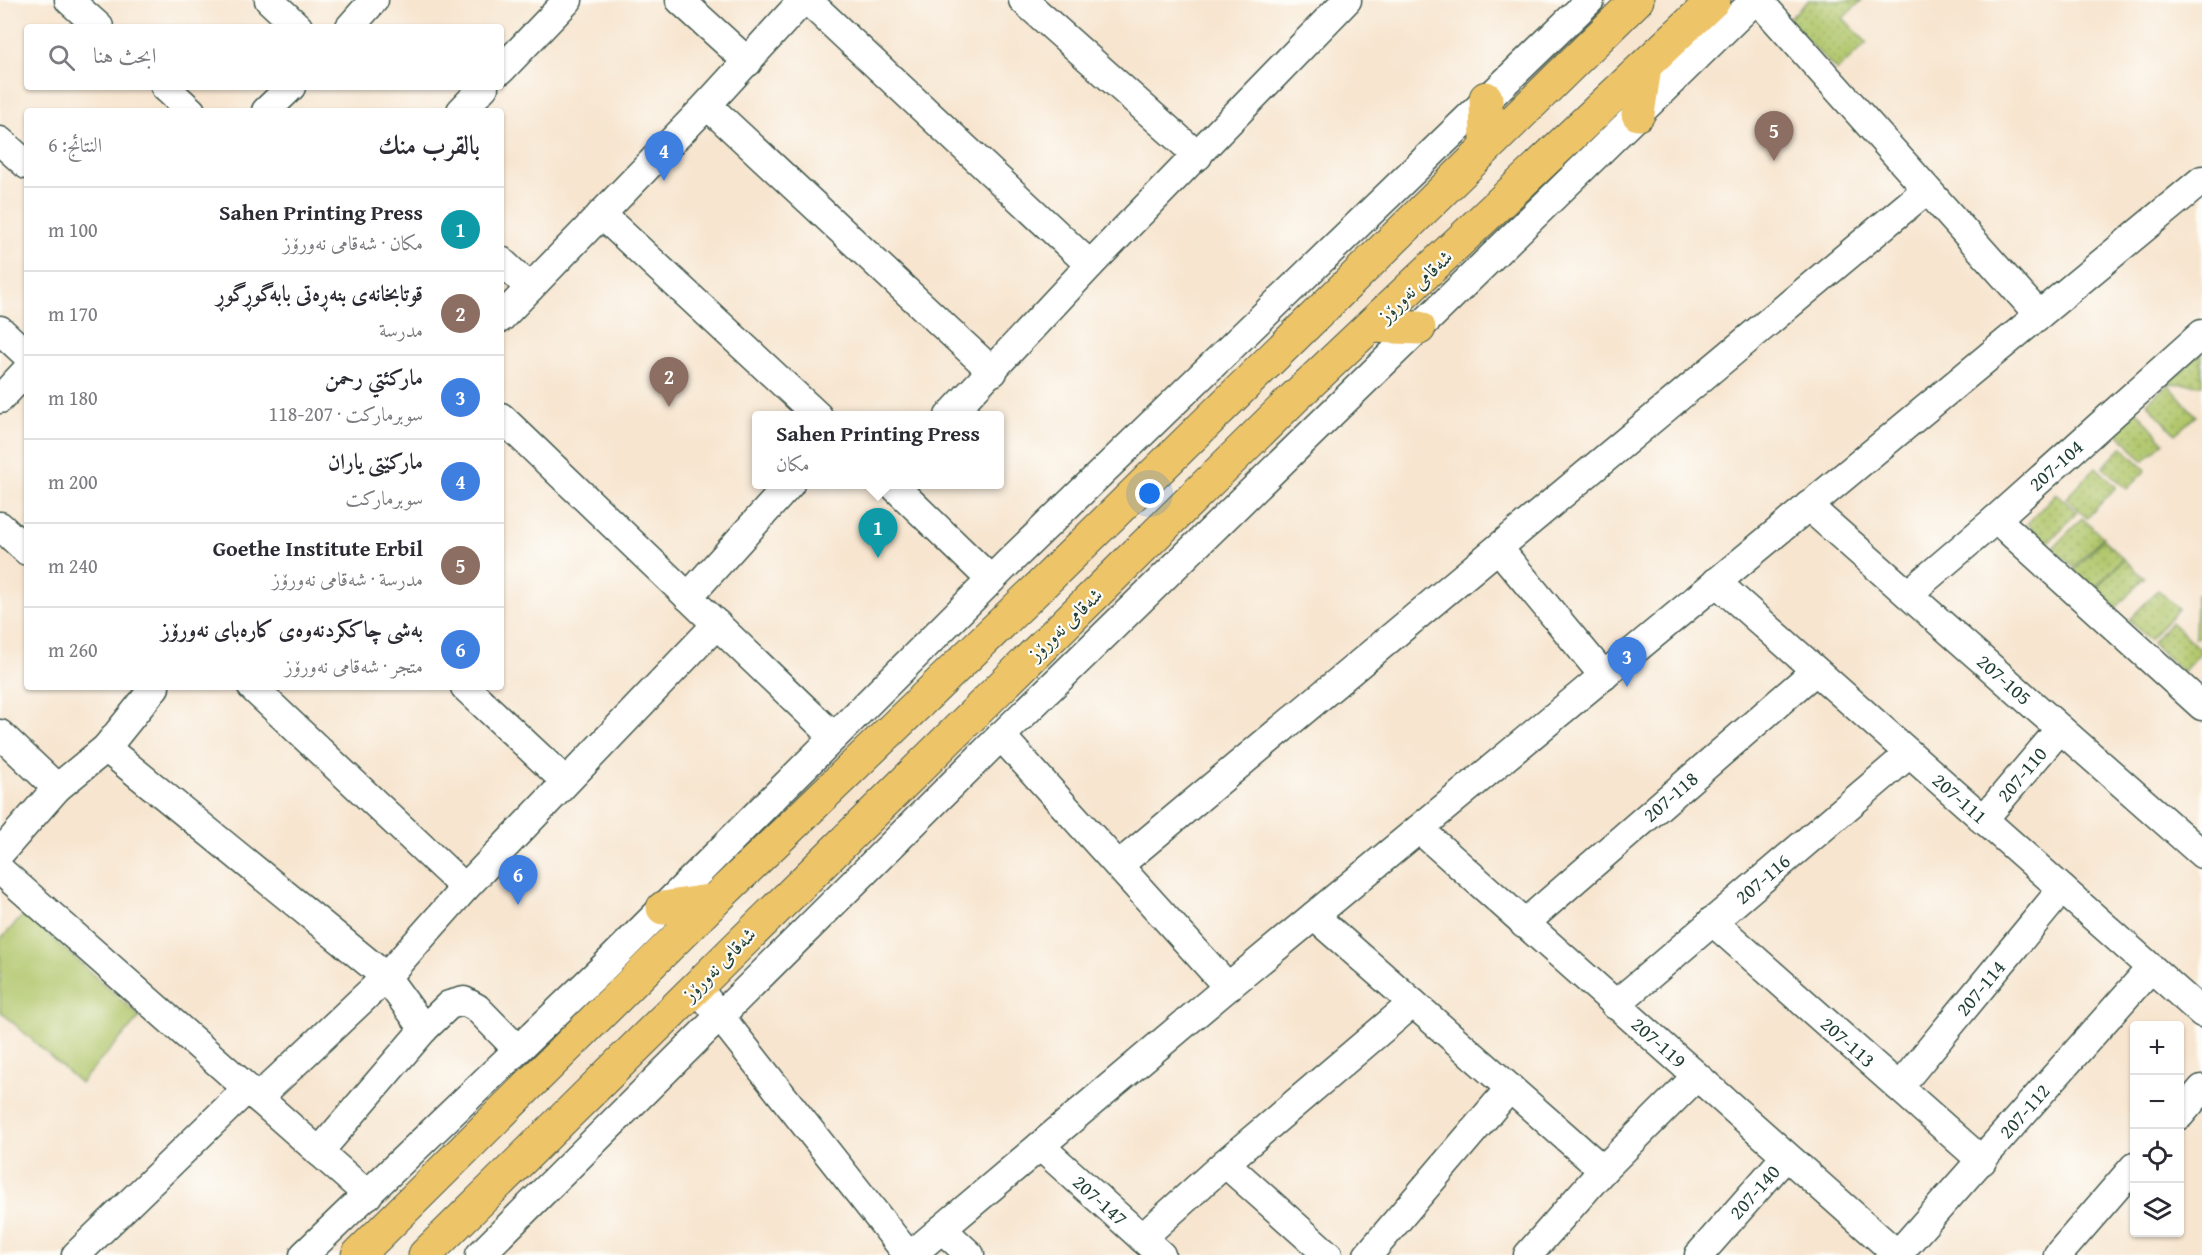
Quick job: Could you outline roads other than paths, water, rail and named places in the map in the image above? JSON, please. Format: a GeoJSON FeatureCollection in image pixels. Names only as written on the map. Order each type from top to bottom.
{"type":"FeatureCollection","features":[{"type":"Feature","properties":{"kind":"main road"},"geometry":{"type":"LineString","coordinates":[[358,1255],[714,900],[1038,588],[1637,0]]}},
{"type":"Feature","properties":{"kind":"main road","name":"شەقامی نەورۆز"},"geometry":{"type":"LineString","coordinates":[[425,1255],[1270,422],[1713,0]]}},
{"type":"Feature","properties":{"kind":"main road"},"geometry":{"type":"LineString","coordinates":[[1638,114],[1645,66]]}},
{"type":"Feature","properties":{"kind":"main road"},"geometry":{"type":"LineString","coordinates":[[1486,98],[1487,145]]}},
{"type":"Feature","properties":{"kind":"main road"},"geometry":{"type":"LineString","coordinates":[[1372,326],[1419,328]]}},
{"type":"Feature","properties":{"kind":"main road"},"geometry":{"type":"LineString","coordinates":[[1269,360],[1274,379],[1295,398]]}},
{"type":"Feature","properties":{"kind":"main road"},"geometry":{"type":"LineString","coordinates":[[1237,391],[1259,401],[1270,422]]}},
{"type":"Feature","properties":{"kind":"main road"},"geometry":{"type":"LineString","coordinates":[[663,908],[714,900]]}},
{"type":"Feature","properties":{"kind":"street"},"geometry":{"type":"LineString","coordinates":[[69,0],[96,24]]}},
{"type":"Feature","properties":{"kind":"street"},"geometry":{"type":"LineString","coordinates":[[269,0],[295,24]]}},
{"type":"Feature","properties":{"kind":"street"},"geometry":{"type":"LineString","coordinates":[[353,24],[374,0]]}},
{"type":"Feature","properties":{"kind":"street"},"geometry":{"type":"LineString","coordinates":[[504,67],[568,0]]}},
{"type":"Feature","properties":{"kind":"street"},"geometry":{"type":"LineString","coordinates":[[680,0],[748,62]]}},
{"type":"Feature","properties":{"kind":"street"},"geometry":{"type":"LineString","coordinates":[[504,315],[805,0],[1090,265]]}},
{"type":"Feature","properties":{"kind":"street"},"geometry":{"type":"LineString","coordinates":[[1023,0],[1198,156]]}},
{"type":"Feature","properties":{"kind":"street"},"geometry":{"type":"LineString","coordinates":[[954,411],[993,372],[1090,265],[1347,0]]}},
{"type":"Feature","properties":{"kind":"street"},"geometry":{"type":"LineString","coordinates":[[304,1255],[663,908],[1001,570],[1486,98],[1590,0]]}},
{"type":"Feature","properties":{"kind":"street"},"geometry":{"type":"LineString","coordinates":[[480,1255],[1001,736],[1757,0],[2039,315]]}},
{"type":"Feature","properties":{"kind":"street"},"geometry":{"type":"LineString","coordinates":[[168,90],[188,108]]}},
{"type":"Feature","properties":{"kind":"street"},"geometry":{"type":"LineString","coordinates":[[464,108],[481,90]]}},
{"type":"Feature","properties":{"kind":"street"},"geometry":{"type":"LineString","coordinates":[[707,105],[993,372]]}},
{"type":"Feature","properties":{"kind":"street"},"geometry":{"type":"LineString","coordinates":[[0,141],[24,162]]}},
{"type":"Feature","properties":{"kind":"street"},"geometry":{"type":"LineString","coordinates":[[696,986],[910,1255],[1228,987],[2202,180]]}},
{"type":"Feature","properties":{"kind":"street"},"geometry":{"type":"LineString","coordinates":[[1119,865],[1925,190]]}},
{"type":"Feature","properties":{"kind":"street"},"geometry":{"type":"LineString","coordinates":[[601,214],[813,411]]}},
{"type":"Feature","properties":{"kind":"street"},"geometry":{"type":"LineString","coordinates":[[504,264],[530,288]]}},
{"type":"Feature","properties":{"kind":"street"},"geometry":{"type":"LineString","coordinates":[[0,330],[24,352]]}},
{"type":"Feature","properties":{"kind":"street","name":"207-104"},"geometry":{"type":"LineString","coordinates":[[1908,594],[1996,519],[2202,334]]}},
{"type":"Feature","properties":{"kind":"street"},"geometry":{"type":"LineString","coordinates":[[0,399],[24,373]]}},
{"type":"Feature","properties":{"kind":"street"},"geometry":{"type":"LineString","coordinates":[[504,420],[834,737]]}},
{"type":"Feature","properties":{"kind":"street"},"geometry":{"type":"LineString","coordinates":[[688,597],[785,489]]}},
{"type":"Feature","properties":{"kind":"street"},"geometry":{"type":"LineString","coordinates":[[898,489],[1001,570],[1038,588]]}},
{"type":"Feature","properties":{"kind":"street","name":"207-105"},"geometry":{"type":"LineString","coordinates":[[1808,506],[2202,854]]}},
{"type":"Feature","properties":{"kind":"street"},"geometry":{"type":"LineString","coordinates":[[1996,519],[2202,706]]}},
{"type":"Feature","properties":{"kind":"street"},"geometry":{"type":"LineString","coordinates":[[0,526],[24,548]]}},
{"type":"Feature","properties":{"kind":"street"},"geometry":{"type":"LineString","coordinates":[[1499,549],[1604,675]]}},
{"type":"Feature","properties":{"kind":"street","name":"207-111"},"geometry":{"type":"LineString","coordinates":[[1716,582],[2202,1013]]}},
{"type":"Feature","properties":{"kind":"street"},"geometry":{"type":"LineString","coordinates":[[76,1255],[252,1094],[386,977],[465,888],[717,624]]}},
{"type":"Feature","properties":{"kind":"street","name":"207-118"},"geometry":{"type":"LineString","coordinates":[[1524,924],[1815,671]]}},
{"type":"Feature","properties":{"kind":"street"},"geometry":{"type":"LineString","coordinates":[[0,853],[57,788],[106,748],[153,690]]}},
{"type":"Feature","properties":{"kind":"street"},"geometry":{"type":"LineString","coordinates":[[255,690],[465,888]]}},
{"type":"Feature","properties":{"kind":"street"},"geometry":{"type":"LineString","coordinates":[[468,690],[566,781]]}},
{"type":"Feature","properties":{"kind":"street","name":"207-110"},"geometry":{"type":"LineString","coordinates":[[1983,820],[2060,729]]}},
{"type":"Feature","properties":{"kind":"street"},"geometry":{"type":"LineString","coordinates":[[0,734],[57,788]]}},
{"type":"Feature","properties":{"kind":"street"},"geometry":{"type":"LineString","coordinates":[[1001,736],[1228,987]]}},
{"type":"Feature","properties":{"kind":"street"},"geometry":{"type":"LineString","coordinates":[[106,748],[386,977],[424,1029]]}},
{"type":"Feature","properties":{"kind":"street","name":"207-116"},"geometry":{"type":"LineString","coordinates":[[1615,1005],[1909,754]]}},
{"type":"Feature","properties":{"kind":"street","name":"207-119"},"geometry":{"type":"LineString","coordinates":[[1419,829],[1898,1255]]}},
{"type":"Feature","properties":{"kind":"street"},"geometry":{"type":"LineString","coordinates":[[0,870],[368,1195]]}},
{"type":"Feature","properties":{"kind":"street","name":"207-114"},"geometry":{"type":"LineString","coordinates":[[1899,1087],[2062,889]]}},
{"type":"Feature","properties":{"kind":"street"},"geometry":{"type":"LineString","coordinates":[[1314,916],[1603,1170]]}},
{"type":"Feature","properties":{"kind":"street","name":"207-113"},"geometry":{"type":"LineString","coordinates":[[1712,921],[1982,1161]]}},
{"type":"Feature","properties":{"kind":"street","name":"207-112"},"geometry":{"type":"LineString","coordinates":[[1898,1255],[2151,968]]}},
{"type":"Feature","properties":{"kind":"street"},"geometry":{"type":"LineString","coordinates":[[319,1152],[424,1029],[449,1005],[464,1001],[477,1008],[517,1049]]}},
{"type":"Feature","properties":{"kind":"street"},"geometry":{"type":"LineString","coordinates":[[1151,1247],[1225,1163],[1413,1002]]}},
{"type":"Feature","properties":{"kind":"street"},"geometry":{"type":"LineString","coordinates":[[1528,1255],[1603,1170],[1696,1077]]}},
{"type":"Feature","properties":{"kind":"street"},"geometry":{"type":"LineString","coordinates":[[1368,1255],[1510,1088]]}},
{"type":"Feature","properties":{"kind":"street"},"geometry":{"type":"LineString","coordinates":[[2184,1110],[2202,1089]]}},
{"type":"Feature","properties":{"kind":"street","name":"207-147"},"geometry":{"type":"LineString","coordinates":[[1040,1146],[1151,1247]]}},
{"type":"Feature","properties":{"kind":"street","name":"207-140"},"geometry":{"type":"LineString","coordinates":[[1705,1253],[1786,1156]]}},
{"type":"Feature","properties":{"kind":"street"},"geometry":{"type":"LineString","coordinates":[[1225,1163],[1328,1255]]}},
{"type":"Feature","properties":{"kind":"street"},"geometry":{"type":"LineString","coordinates":[[2058,1255],[2130,1172]]}},
{"type":"Feature","properties":{"kind":"street"},"geometry":{"type":"LineString","coordinates":[[942,1229],[970,1255]]}},
{"type":"Feature","properties":{"kind":"place","name":"Goethe Institute Erbil"},"geometry":{"type":"Point","coordinates":[1774,161]}},
{"type":"Feature","properties":{"kind":"place","name":"مارکێتی یاران"},"geometry":{"type":"Point","coordinates":[664,181]}},
{"type":"Feature","properties":{"kind":"place","name":"قوتابخانەی بنەڕەتی بابەگوڕگوڕ"},"geometry":{"type":"Point","coordinates":[669,407]}},
{"type":"Feature","properties":{"kind":"place","name":"Sahen Printing Press"},"geometry":{"type":"Point","coordinates":[878,558]}},
{"type":"Feature","properties":{"kind":"place","name":"ماركئتي رحمن"},"geometry":{"type":"Point","coordinates":[1627,687]}},
{"type":"Feature","properties":{"kind":"place","name":"به‌شی چاككردنه‌وه‌ی كاره‌بای نه‌ورۆز"},"geometry":{"type":"Point","coordinates":[518,905]}}]}
